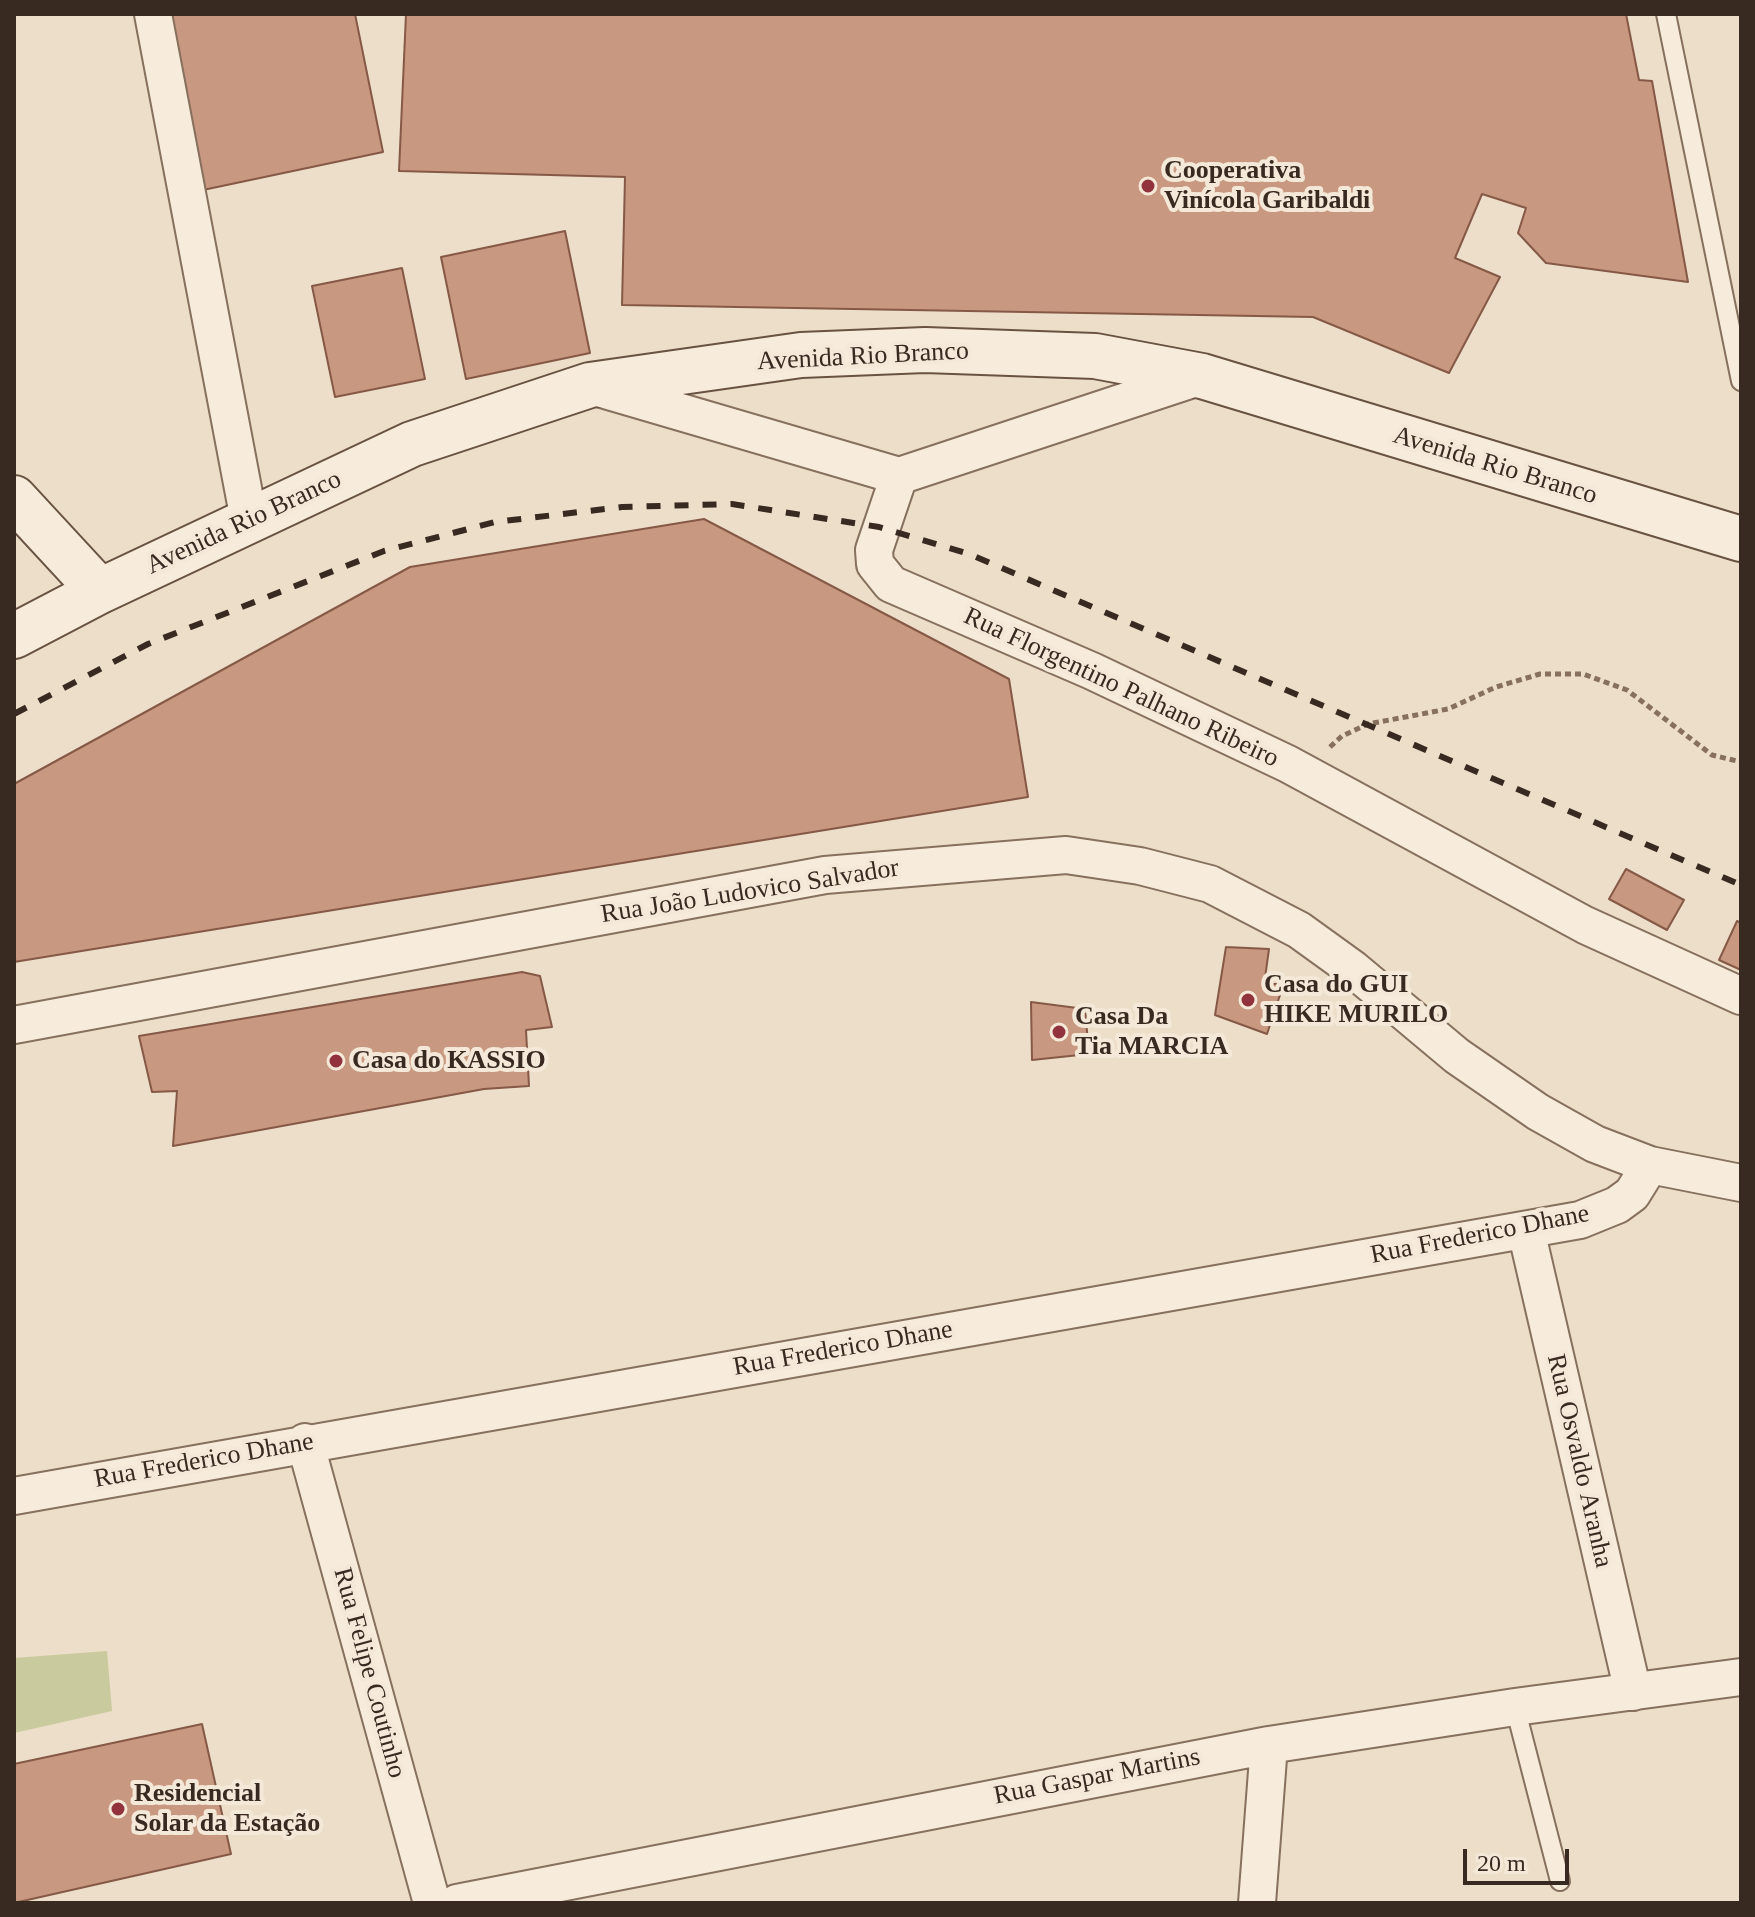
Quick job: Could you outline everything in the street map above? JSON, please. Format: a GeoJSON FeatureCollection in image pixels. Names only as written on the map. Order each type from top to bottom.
{"type":"FeatureCollection","features":[{"type":"Feature","properties":{"kind":"street"},"geometry":{"type":"LineString","coordinates":[[153,14],[249,520]]}},
{"type":"Feature","properties":{"kind":"street","name":"Avenida Rio Branco"},"geometry":{"type":"LineString","coordinates":[[14,636],[100,591],[412,444],[590,385],[801,355],[925,350],[1095,356],[1202,376],[1741,539]]}},
{"type":"Feature","properties":{"kind":"street"},"geometry":{"type":"LineString","coordinates":[[590,385],[899,476],[1202,376]]}},
{"type":"Feature","properties":{"kind":"street","name":"Rua Florgentino Palhano Ribeiro"},"geometry":{"type":"LineString","coordinates":[[899,476],[874,550],[875,564],[891,584],[1092,671],[1274,758],[1585,925],[1741,996]]}},
{"type":"Feature","properties":{"kind":"street"},"geometry":{"type":"LineString","coordinates":[[14,498],[100,591]]}},
{"type":"Feature","properties":{"kind":"street","name":"Rua João Ludovico Salvador"},"geometry":{"type":"LineString","coordinates":[[14,1025],[825,875],[1066,855],[1140,866],[1210,884],[1299,930],[1497,1086],[1595,1144],[1650,1165],[1741,1183]]}},
{"type":"Feature","properties":{"kind":"street","name":"Rua Frederico Dhane"},"geometry":{"type":"LineString","coordinates":[[14,1496],[305,1442],[1580,1220],[1617,1205],[1632,1194],[1650,1165]]}},
{"type":"Feature","properties":{"kind":"street","name":"Rua Osvaldo Aranha"},"geometry":{"type":"LineString","coordinates":[[1526,1230],[1633,1692]]}},
{"type":"Feature","properties":{"kind":"street","name":"Rua Felipe Coutinho"},"geometry":{"type":"LineString","coordinates":[[305,1442],[432,1903]]}},
{"type":"Feature","properties":{"kind":"street","name":"Rua Gaspar Martins"},"geometry":{"type":"LineString","coordinates":[[457,1903],[1269,1745],[1515,1707],[1741,1677]]}},
{"type":"Feature","properties":{"kind":"street"},"geometry":{"type":"LineString","coordinates":[[1257,1903],[1269,1745]]}},
{"type":"Feature","properties":{"kind":"lane"},"geometry":{"type":"LineString","coordinates":[[1666,14],[1741,381]]}},
{"type":"Feature","properties":{"kind":"lane"},"geometry":{"type":"LineString","coordinates":[[1515,1707],[1560,1881]]}},
{"type":"Feature","properties":{"kind":"path"},"geometry":{"type":"LineString","coordinates":[[1327,751],[1342,736],[1368,724],[1448,709],[1496,687],[1540,674],[1583,674],[1627,690],[1712,755],[1741,762]]}},
{"type":"Feature","properties":{"kind":"green space"},"geometry":{"type":"Polygon","coordinates":[[[107,1651],[112,1711],[14,1733],[14,1658],[107,1651]]]}},
{"type":"Feature","properties":{"kind":"building"},"geometry":{"type":"Polygon","coordinates":[[[166,14],[355,14],[383,152],[203,190],[166,14]]]}},
{"type":"Feature","properties":{"kind":"building","name":"Cooperativa Vinícola Garibaldi"},"geometry":{"type":"Polygon","coordinates":[[[406,14],[1626,14],[1639,80],[1652,81],[1688,282],[1546,263],[1518,233],[1526,208],[1482,194],[1455,258],[1500,277],[1449,373],[1313,317],[622,305],[625,177],[399,171],[406,14]]]}},
{"type":"Feature","properties":{"kind":"building"},"geometry":{"type":"Polygon","coordinates":[[[565,231],[590,353],[466,379],[441,257],[565,231]]]}},
{"type":"Feature","properties":{"kind":"building"},"geometry":{"type":"Polygon","coordinates":[[[402,268],[425,379],[335,397],[312,286],[402,268]]]}},
{"type":"Feature","properties":{"kind":"building"},"geometry":{"type":"Polygon","coordinates":[[[704,519],[1009,679],[1028,797],[14,962],[14,784],[410,567],[704,519]]]}},
{"type":"Feature","properties":{"kind":"building"},"geometry":{"type":"Polygon","coordinates":[[[1626,869],[1684,900],[1667,930],[1609,899],[1626,869]]]}},
{"type":"Feature","properties":{"kind":"building"},"geometry":{"type":"Polygon","coordinates":[[[1737,921],[1741,923],[1741,970],[1719,960],[1737,921]]]}},
{"type":"Feature","properties":{"kind":"building","name":"Casa do GUI HIKE MURILO"},"geometry":{"type":"Polygon","coordinates":[[[1226,947],[1269,949],[1264,985],[1284,983],[1267,1034],[1215,1015],[1226,947]]]}},
{"type":"Feature","properties":{"kind":"building","name":"Casa do KASSIO"},"geometry":{"type":"Polygon","coordinates":[[[522,972],[540,976],[552,1027],[526,1030],[529,1086],[484,1089],[173,1146],[177,1091],[152,1092],[139,1036],[522,972]]]}},
{"type":"Feature","properties":{"kind":"building","name":"Casa Da Tia MARCIA"},"geometry":{"type":"Polygon","coordinates":[[[1031,1002],[1085,1009],[1089,1054],[1032,1060],[1031,1002]]]}},
{"type":"Feature","properties":{"kind":"building","name":"Residencial Solar da Estação"},"geometry":{"type":"Polygon","coordinates":[[[202,1724],[231,1854],[14,1903],[14,1764],[202,1724]]]}},
{"type":"Feature","properties":{"kind":"railway"},"geometry":{"type":"LineString","coordinates":[[14,714],[148,644],[384,551],[495,522],[622,507],[732,504],[879,527],[969,554],[1741,885]]}},
{"type":"Feature","properties":{"kind":"place","name":"Cooperativa Vinícola Garibaldi"},"geometry":{"type":"Point","coordinates":[1148,186]}},
{"type":"Feature","properties":{"kind":"place","name":"Casa do GUI HIKE MURILO"},"geometry":{"type":"Point","coordinates":[1248,1000]}},
{"type":"Feature","properties":{"kind":"place","name":"Casa Da Tia MARCIA"},"geometry":{"type":"Point","coordinates":[1059,1032]}},
{"type":"Feature","properties":{"kind":"place","name":"Casa do KASSIO"},"geometry":{"type":"Point","coordinates":[336,1061]}},
{"type":"Feature","properties":{"kind":"place","name":"Residencial Solar da Estação"},"geometry":{"type":"Point","coordinates":[118,1809]}}]}
